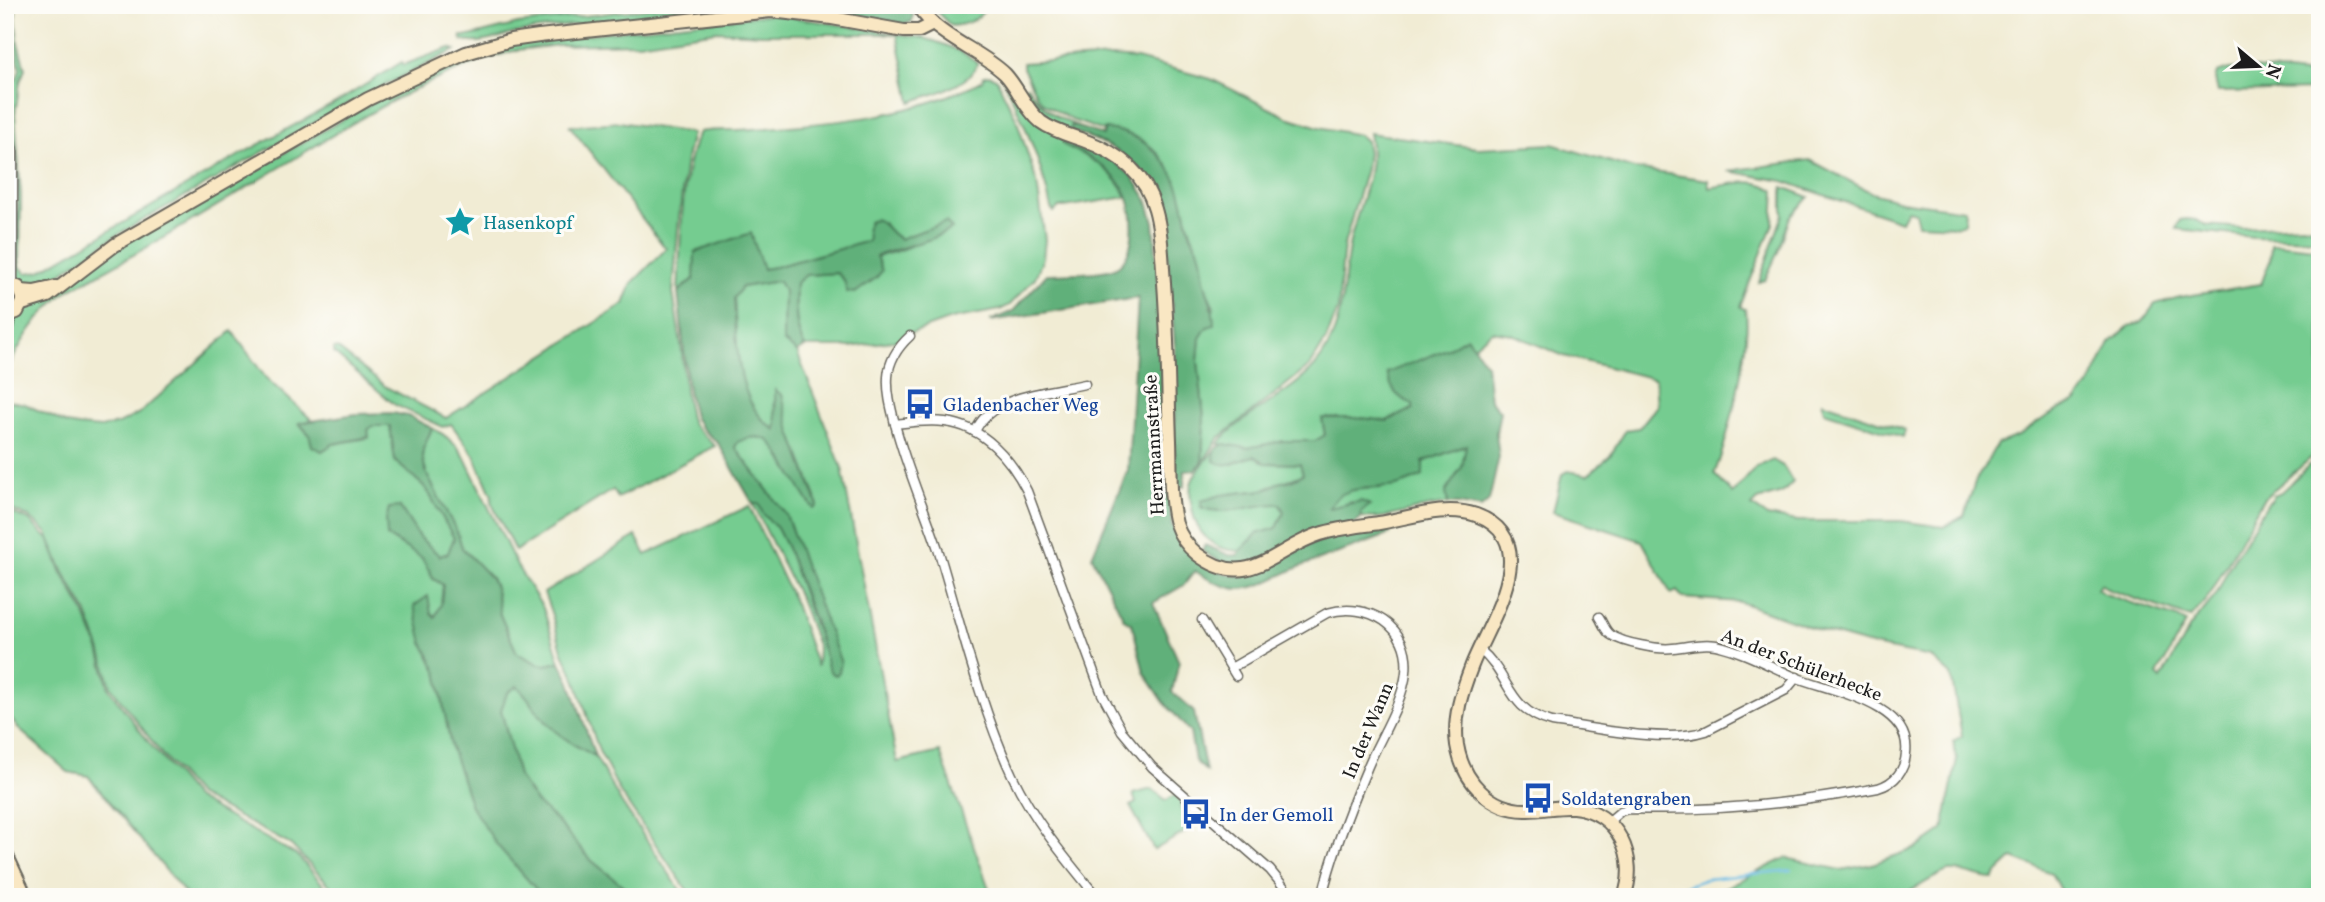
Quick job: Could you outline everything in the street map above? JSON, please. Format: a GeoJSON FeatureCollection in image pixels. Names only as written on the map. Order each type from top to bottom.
{"type":"FeatureCollection","features":[{"type":"Feature","properties":{"kind":"street","name":"Herrmannstraße"},"geometry":{"type":"LineString","coordinates":[[917,5],[933,24],[1004,74],[1040,120],[1059,132],[1103,147],[1126,162],[1151,195],[1158,222],[1168,334],[1172,505],[1186,544],[1218,566],[1243,570],[1267,562],[1304,540],[1332,531],[1441,511],[1475,514],[1500,531],[1510,558],[1510,572],[1465,684],[1456,723],[1458,751],[1473,784],[1491,800],[1506,807],[1529,810],[1578,808],[1608,822]]}},
{"type":"Feature","properties":{"kind":"street"},"geometry":{"type":"LineString","coordinates":[[16,290],[48,296],[115,245],[368,99],[433,67],[481,48],[539,36],[771,11],[832,18],[904,31],[919,31],[933,24]]}},
{"type":"Feature","properties":{"kind":"street"},"geometry":{"type":"LineString","coordinates":[[5,118],[13,152],[10,193],[17,312],[7,316],[5,333]]}},
{"type":"Feature","properties":{"kind":"street"},"geometry":{"type":"LineString","coordinates":[[5,264],[12,232]]}},
{"type":"Feature","properties":{"kind":"street"},"geometry":{"type":"LineString","coordinates":[[910,336],[896,352],[888,376],[889,400],[904,459],[937,547],[985,706],[1012,775],[1042,828],[1097,897]]}},
{"type":"Feature","properties":{"kind":"street"},"geometry":{"type":"LineString","coordinates":[[975,432],[982,418],[998,406],[1085,384]]}},
{"type":"Feature","properties":{"kind":"street"},"geometry":{"type":"LineString","coordinates":[[895,424],[947,422],[975,432],[997,448],[1020,476],[1102,694],[1122,731],[1152,767],[1270,870],[1292,897]]}},
{"type":"Feature","properties":{"kind":"street","name":"In der Wann"},"geometry":{"type":"LineString","coordinates":[[1202,620],[1234,672],[1327,612],[1337,610],[1351,609],[1375,615],[1390,626],[1402,643],[1406,666],[1405,682],[1365,772],[1328,873],[1322,897]]}},
{"type":"Feature","properties":{"kind":"street","name":"An der Schülerhecke"},"geometry":{"type":"LineString","coordinates":[[1599,617],[1607,631],[1619,639],[1662,648],[1713,644],[1870,703],[1893,720],[1903,734],[1907,750],[1903,767],[1895,779],[1878,788],[1782,804],[1714,810],[1629,809],[1620,811],[1608,822]]}},
{"type":"Feature","properties":{"kind":"street"},"geometry":{"type":"LineString","coordinates":[[1479,649],[1497,668],[1519,705],[1536,717],[1552,722],[1671,738],[1706,731],[1786,690],[1797,677]]}},
{"type":"Feature","properties":{"kind":"street"},"geometry":{"type":"LineString","coordinates":[[1608,822],[1621,838],[1629,857],[1630,877],[1624,897]]}},
{"type":"Feature","properties":{"kind":"street"},"geometry":{"type":"LineString","coordinates":[[5,852],[26,897]]}},
{"type":"Feature","properties":{"kind":"green space"},"geometry":{"type":"Polygon","coordinates":[[[12,5],[15,5],[18,43],[25,69],[15,114],[21,196],[20,267],[26,273],[40,271],[243,153],[339,101],[402,62],[403,65],[450,48],[455,50],[342,107],[117,235],[51,280],[36,286],[27,286],[17,274],[17,169],[5,98],[5,90],[17,78],[20,69],[14,40],[12,5]]]}},
{"type":"Feature","properties":{"kind":"green space"},"geometry":{"type":"Polygon","coordinates":[[[675,5],[754,5],[549,28],[476,42],[462,40],[461,36],[518,24],[675,5]]]}},
{"type":"Feature","properties":{"kind":"green space"},"geometry":{"type":"Polygon","coordinates":[[[804,5],[906,5],[913,13],[912,22],[904,24],[804,5]]]}},
{"type":"Feature","properties":{"kind":"green space"},"geometry":{"type":"Polygon","coordinates":[[[930,5],[987,5],[973,20],[951,26],[930,5]]]}},
{"type":"Feature","properties":{"kind":"green space"},"geometry":{"type":"Polygon","coordinates":[[[772,14],[924,38],[966,54],[978,63],[959,84],[911,102],[897,34],[761,34],[717,31],[638,43],[559,45],[517,50],[486,59],[483,56],[484,50],[516,42],[772,14]]]}},
{"type":"Feature","properties":{"kind":"green space"},"geometry":{"type":"Polygon","coordinates":[[[477,55],[478,62],[381,107],[151,245],[67,291],[30,329],[5,376],[5,344],[13,319],[32,305],[123,244],[420,76],[477,55]]]}},
{"type":"Feature","properties":{"kind":"green space"},"geometry":{"type":"Polygon","coordinates":[[[1111,57],[1137,59],[1211,79],[1287,117],[1359,135],[1366,141],[1366,169],[1344,245],[1338,309],[1326,340],[1310,366],[1219,438],[1202,463],[1204,418],[1198,361],[1200,338],[1214,308],[1205,285],[1199,252],[1173,177],[1155,150],[1142,140],[1126,133],[1104,131],[1072,120],[1043,103],[1023,68],[1023,63],[1111,57]]]}},
{"type":"Feature","properties":{"kind":"green space"},"geometry":{"type":"Polygon","coordinates":[[[2253,68],[2320,76],[2320,90],[2218,92],[2215,79],[2217,73],[2229,69],[2253,68]]]}},
{"type":"Feature","properties":{"kind":"green space"},"geometry":{"type":"Polygon","coordinates":[[[989,75],[996,78],[1016,118],[1037,183],[1045,240],[1043,258],[1035,278],[1010,305],[1000,310],[951,319],[899,340],[850,347],[805,347],[797,324],[796,283],[806,275],[837,273],[855,293],[882,271],[876,257],[951,229],[946,222],[900,239],[890,234],[883,222],[868,241],[763,269],[750,233],[678,292],[685,188],[688,167],[699,132],[842,121],[900,111],[956,93],[989,75]]]}},
{"type":"Feature","properties":{"kind":"green space"},"geometry":{"type":"Polygon","coordinates":[[[1003,80],[1065,139],[1065,145],[1109,172],[1127,197],[1058,208],[1054,212],[1031,142],[1003,80]]]}},
{"type":"Feature","properties":{"kind":"green space"},"geometry":{"type":"Polygon","coordinates":[[[1027,86],[1047,110],[1075,125],[1071,126],[1071,131],[1048,119],[1037,109],[1021,89],[1027,86]]]}},
{"type":"Feature","properties":{"kind":"green space"},"geometry":{"type":"Polygon","coordinates":[[[619,122],[692,133],[686,159],[673,292],[690,418],[693,425],[715,446],[618,498],[613,490],[515,551],[491,502],[492,496],[474,455],[451,424],[443,427],[395,405],[334,353],[334,349],[337,348],[386,387],[446,418],[624,304],[632,283],[666,249],[570,126],[619,122]]]}},
{"type":"Feature","properties":{"kind":"green space"},"geometry":{"type":"Polygon","coordinates":[[[1071,125],[1103,135],[1105,129],[1118,131],[1141,141],[1168,167],[1180,190],[1190,232],[1200,255],[1214,325],[1207,327],[1200,338],[1198,361],[1204,418],[1202,463],[1195,470],[1185,471],[1184,487],[1176,486],[1175,347],[1165,224],[1158,200],[1146,175],[1128,158],[1106,145],[1071,131],[1071,125]]]}},
{"type":"Feature","properties":{"kind":"green space"},"geometry":{"type":"Polygon","coordinates":[[[1369,133],[1478,148],[1552,144],[1634,169],[1708,180],[1709,188],[1751,182],[1775,191],[1773,224],[1740,307],[1745,309],[1746,322],[1742,366],[1732,417],[1714,474],[1733,494],[1756,467],[1773,460],[1784,467],[1793,482],[1782,493],[1758,500],[1752,506],[1767,516],[1798,521],[1901,521],[1944,527],[1964,516],[1975,482],[1997,444],[2018,436],[2047,416],[2078,400],[2093,379],[2110,343],[2129,326],[2141,323],[2155,304],[2180,297],[2261,284],[2270,261],[2271,244],[2320,248],[2320,450],[2263,499],[2211,593],[2191,618],[2107,589],[2101,584],[2097,589],[2186,623],[2157,675],[2161,679],[2190,627],[2216,595],[2230,565],[2269,501],[2320,455],[2320,897],[2060,897],[2061,892],[2051,873],[2013,858],[1993,879],[1949,871],[1908,892],[1906,897],[1706,897],[1786,858],[1841,870],[1872,864],[1917,848],[1943,830],[1957,759],[1953,741],[1962,736],[1951,675],[1931,657],[1878,647],[1824,632],[1740,602],[1682,598],[1677,591],[1671,594],[1642,541],[1553,512],[1562,474],[1568,471],[1588,475],[1610,456],[1626,430],[1639,428],[1657,406],[1655,379],[1564,356],[1512,334],[1492,331],[1474,346],[1467,337],[1419,361],[1413,409],[1386,421],[1361,418],[1322,419],[1325,435],[1315,441],[1283,441],[1247,448],[1218,444],[1239,424],[1304,377],[1324,354],[1331,340],[1340,310],[1352,232],[1371,162],[1369,133]]]}},
{"type":"Feature","properties":{"kind":"green space"},"geometry":{"type":"Polygon","coordinates":[[[1067,138],[1104,154],[1132,176],[1147,199],[1154,222],[1163,354],[1162,449],[1172,526],[1216,571],[1237,576],[1254,574],[1304,547],[1332,536],[1391,528],[1390,534],[1249,588],[1228,587],[1195,571],[1184,585],[1153,603],[1179,662],[1172,692],[1194,712],[1206,771],[1195,761],[1190,732],[1163,701],[1144,672],[1132,624],[1124,619],[1092,556],[1128,470],[1138,298],[990,321],[1013,311],[1047,274],[1106,271],[1121,264],[1127,255],[1131,244],[1132,218],[1127,195],[1103,167],[1064,145],[1063,141],[1067,138]]]}},
{"type":"Feature","properties":{"kind":"green space"},"geometry":{"type":"Polygon","coordinates":[[[1810,160],[1872,193],[1901,201],[1965,210],[1964,223],[1958,226],[1918,224],[1915,212],[1907,210],[1901,221],[1783,181],[1728,171],[1810,160]]]}},
{"type":"Feature","properties":{"kind":"green space"},"geometry":{"type":"Polygon","coordinates":[[[1783,187],[1809,197],[1790,217],[1765,280],[1759,282],[1783,214],[1783,187]]]}},
{"type":"Feature","properties":{"kind":"green space"},"geometry":{"type":"Polygon","coordinates":[[[875,219],[900,239],[946,222],[952,229],[931,239],[876,256],[882,271],[855,293],[847,292],[844,280],[837,273],[806,275],[796,283],[797,324],[805,347],[797,352],[783,341],[784,291],[779,281],[742,287],[734,298],[740,370],[745,388],[762,419],[776,430],[775,390],[782,395],[791,432],[818,506],[814,509],[777,450],[766,439],[749,438],[738,442],[735,447],[786,515],[841,663],[836,675],[831,673],[828,667],[816,625],[777,528],[763,514],[759,504],[753,504],[718,443],[702,429],[694,417],[688,391],[678,292],[694,279],[695,252],[751,233],[763,269],[775,267],[868,241],[867,227],[869,222],[875,219]]]}},
{"type":"Feature","properties":{"kind":"green space"},"geometry":{"type":"Polygon","coordinates":[[[2187,219],[2206,225],[2242,228],[2303,225],[2320,229],[2320,239],[2253,237],[2176,229],[2180,220],[2187,219]]]}},
{"type":"Feature","properties":{"kind":"green space"},"geometry":{"type":"Polygon","coordinates":[[[779,281],[784,291],[783,341],[797,352],[842,468],[897,762],[940,752],[992,897],[692,897],[621,794],[599,751],[575,679],[562,651],[544,593],[636,536],[646,555],[749,506],[795,604],[817,667],[818,648],[800,599],[753,504],[759,504],[763,514],[777,528],[787,548],[831,673],[808,577],[786,515],[735,447],[738,442],[750,437],[764,438],[773,443],[786,467],[818,506],[791,432],[782,395],[774,402],[777,430],[763,419],[752,405],[740,371],[734,297],[742,287],[779,281]]]}},
{"type":"Feature","properties":{"kind":"green space"},"geometry":{"type":"Polygon","coordinates":[[[232,331],[266,378],[312,420],[299,423],[322,451],[333,444],[369,438],[368,430],[372,426],[390,426],[395,461],[426,488],[454,538],[448,553],[440,556],[419,537],[400,507],[387,536],[422,558],[433,579],[443,585],[441,605],[435,617],[431,613],[423,643],[437,671],[451,747],[497,845],[543,897],[341,897],[291,845],[197,795],[164,757],[111,687],[86,611],[64,573],[47,533],[29,517],[5,507],[5,400],[25,404],[67,424],[101,428],[121,423],[141,412],[232,331]]]}},
{"type":"Feature","properties":{"kind":"green space"},"geometry":{"type":"Polygon","coordinates":[[[1467,337],[1486,364],[1490,400],[1500,411],[1496,433],[1499,457],[1489,501],[1481,508],[1448,504],[1446,491],[1462,467],[1466,445],[1423,462],[1423,476],[1409,482],[1396,486],[1358,489],[1342,495],[1329,508],[1361,501],[1370,505],[1361,512],[1362,517],[1354,524],[1276,557],[1244,565],[1232,565],[1202,551],[1205,545],[1229,555],[1239,555],[1257,534],[1277,528],[1284,512],[1280,504],[1229,511],[1210,510],[1201,507],[1201,501],[1221,495],[1265,490],[1303,474],[1300,464],[1265,463],[1255,456],[1229,464],[1219,463],[1214,461],[1215,449],[1224,444],[1247,448],[1283,441],[1315,441],[1325,435],[1322,418],[1387,421],[1413,409],[1413,405],[1396,393],[1387,373],[1447,349],[1467,337]]]}},
{"type":"Feature","properties":{"kind":"green space"},"geometry":{"type":"Polygon","coordinates":[[[1822,402],[1905,430],[1903,437],[1824,412],[1822,402]]]}},
{"type":"Feature","properties":{"kind":"green space"},"geometry":{"type":"Polygon","coordinates":[[[393,413],[408,416],[432,428],[423,449],[427,475],[458,534],[462,548],[491,578],[500,615],[517,653],[538,664],[560,662],[570,682],[595,756],[568,741],[550,726],[517,686],[507,693],[501,710],[518,776],[536,802],[592,861],[637,897],[543,897],[497,845],[471,806],[451,747],[437,671],[423,643],[414,606],[428,596],[431,613],[435,617],[441,605],[443,585],[434,579],[422,558],[387,536],[386,519],[389,508],[400,507],[419,537],[440,556],[448,553],[454,538],[426,488],[395,461],[390,426],[372,426],[368,430],[369,437],[333,444],[322,451],[312,446],[309,434],[299,423],[356,414],[393,413]]]}},
{"type":"Feature","properties":{"kind":"green space"},"geometry":{"type":"Polygon","coordinates":[[[432,428],[458,447],[464,456],[517,566],[543,608],[560,662],[538,664],[517,653],[500,615],[491,578],[462,548],[458,534],[427,475],[423,449],[432,428]]]}},
{"type":"Feature","properties":{"kind":"green space"},"geometry":{"type":"Polygon","coordinates":[[[1467,445],[1462,467],[1446,491],[1448,504],[1373,518],[1362,517],[1352,502],[1329,509],[1334,499],[1347,490],[1381,488],[1423,462],[1467,445]]]}},
{"type":"Feature","properties":{"kind":"green space"},"geometry":{"type":"Polygon","coordinates":[[[1215,449],[1214,461],[1233,464],[1255,456],[1265,463],[1301,464],[1303,474],[1300,476],[1265,489],[1222,496],[1201,507],[1229,511],[1279,503],[1284,512],[1277,528],[1257,534],[1240,551],[1222,548],[1207,539],[1197,526],[1191,505],[1192,481],[1215,449]]]}},
{"type":"Feature","properties":{"kind":"green space"},"geometry":{"type":"Polygon","coordinates":[[[5,510],[29,520],[48,539],[62,573],[84,612],[99,649],[109,689],[195,798],[298,856],[334,897],[188,897],[88,776],[68,772],[20,730],[5,711],[5,510]]]}},
{"type":"Feature","properties":{"kind":"green space"},"geometry":{"type":"Polygon","coordinates":[[[517,686],[545,722],[574,745],[595,756],[621,802],[685,897],[637,897],[592,861],[536,802],[518,776],[501,710],[507,693],[517,686]]]}},
{"type":"Feature","properties":{"kind":"green space"},"geometry":{"type":"Polygon","coordinates":[[[1152,789],[1166,800],[1175,795],[1183,804],[1180,807],[1192,828],[1154,850],[1130,806],[1136,803],[1133,794],[1152,789]]]}},
{"type":"Feature","properties":{"kind":"waterway"},"geometry":{"type":"LineString","coordinates":[[1654,897],[1706,879],[1792,870]]}},
{"type":"Feature","properties":{"kind":"place","name":"Hasenkopf"},"geometry":{"type":"Point","coordinates":[460,222]}},
{"type":"Feature","properties":{"kind":"place","name":"Gladenbacher Weg"},"geometry":{"type":"Point","coordinates":[920,404]}},
{"type":"Feature","properties":{"kind":"place","name":"Soldatengraben"},"geometry":{"type":"Point","coordinates":[1538,798]}},
{"type":"Feature","properties":{"kind":"place","name":"In der Gemoll"},"geometry":{"type":"Point","coordinates":[1196,814]}}]}
